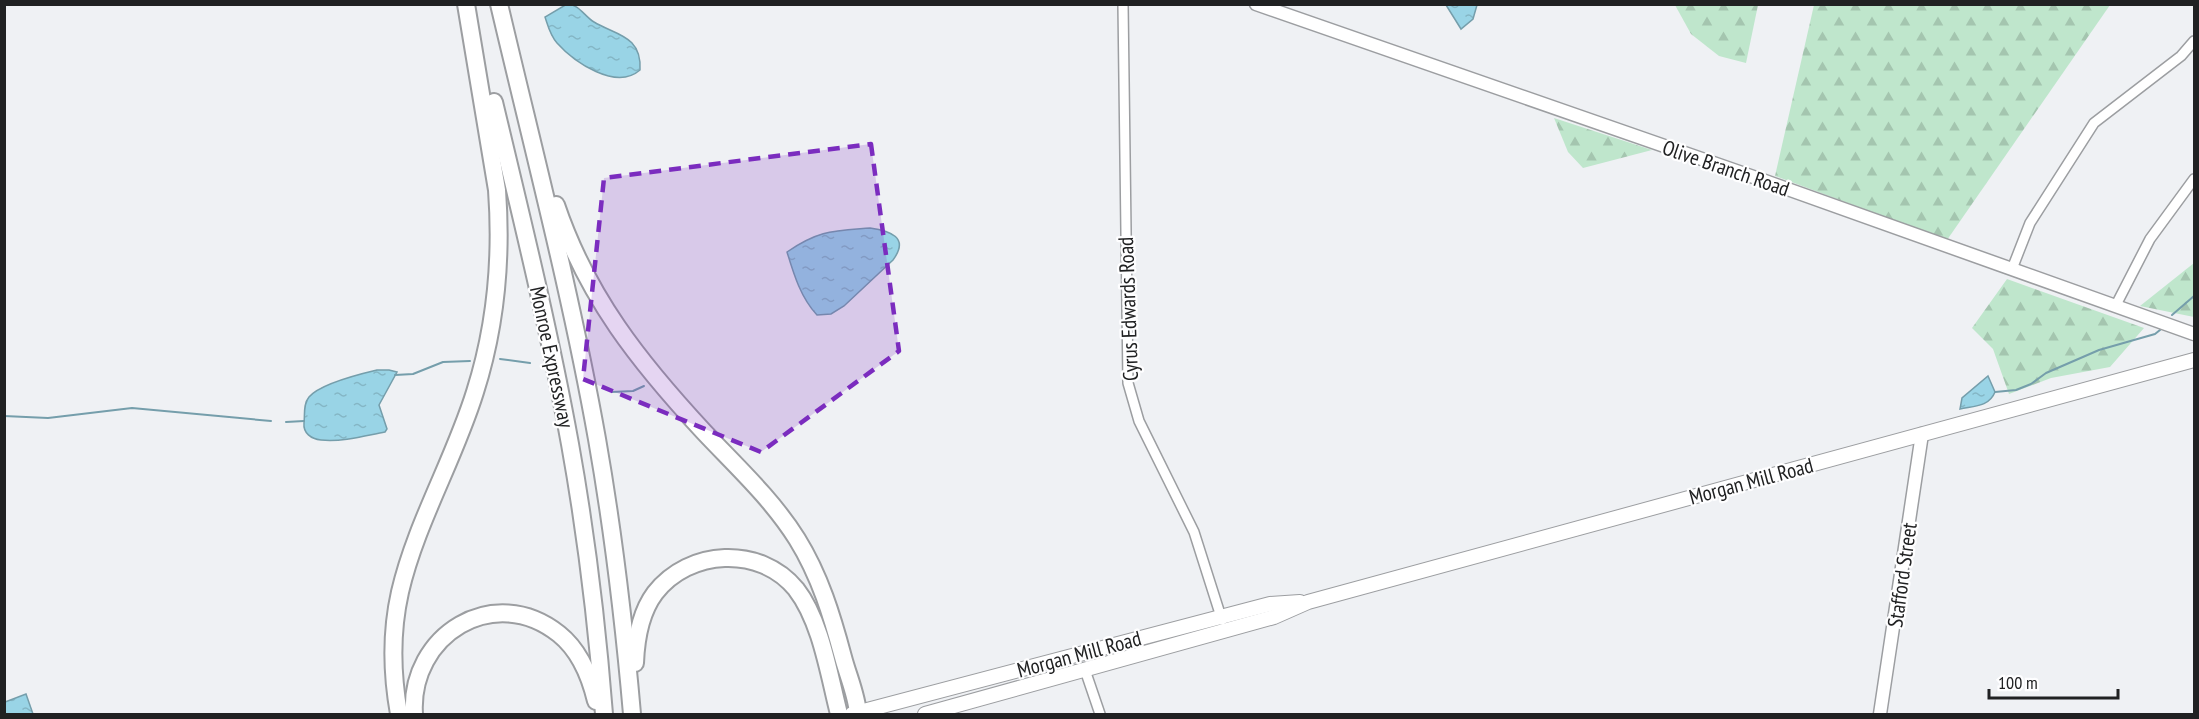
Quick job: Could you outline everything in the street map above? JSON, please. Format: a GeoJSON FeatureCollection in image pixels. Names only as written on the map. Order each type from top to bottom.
{"type":"FeatureCollection","features":[{"type":"Feature","properties":{"kind":"highway"},"geometry":{"type":"LineString","coordinates":[[399,714],[394,654],[399,594],[417,539],[475,392],[490,336],[498,277],[497,190],[469,4]]}},
{"type":"Feature","properties":{"kind":"highway","name":"Monroe Expressway"},"geometry":{"type":"LineString","coordinates":[[469,4],[535,272],[561,399],[588,561],[604,714]]}},
{"type":"Feature","properties":{"kind":"highway","name":"Monroe Expressway"},"geometry":{"type":"LineString","coordinates":[[499,4],[574,324],[597,440],[615,557],[633,714]]}},
{"type":"Feature","properties":{"kind":"highway"},"geometry":{"type":"LineString","coordinates":[[523,105],[566,232],[582,268],[611,320],[658,382],[772,506],[805,553],[829,607],[856,714]]}},
{"type":"Feature","properties":{"kind":"highway"},"geometry":{"type":"LineString","coordinates":[[633,714],[637,638],[642,618],[650,601],[662,585],[679,572],[698,562],[720,558],[742,559],[763,565],[782,576],[796,591],[813,619],[839,714]]}},
{"type":"Feature","properties":{"kind":"highway"},"geometry":{"type":"LineString","coordinates":[[414,714],[417,678],[431,650],[445,635],[461,624],[480,617],[498,614],[517,615],[534,620],[551,628],[566,640],[578,655],[587,672],[598,714]]}},
{"type":"Feature","properties":{"kind":"main road","name":"Morgan Mill Road"},"geometry":{"type":"LineString","coordinates":[[925,714],[1085,669],[1223,624],[1270,604],[1308,602],[2194,360]]}},
{"type":"Feature","properties":{"kind":"main road","name":"Morgan Mill Road"},"geometry":{"type":"LineString","coordinates":[[856,714],[1124,641],[1223,624]]}},
{"type":"Feature","properties":{"kind":"street","name":"Cyrus Edwards Road"},"geometry":{"type":"LineString","coordinates":[[1123,4],[1128,383],[1139,421],[1194,532],[1208,569],[1223,624]]}},
{"type":"Feature","properties":{"kind":"street","name":"Olive Branch Road"},"geometry":{"type":"LineString","coordinates":[[1256,4],[2194,334]]}},
{"type":"Feature","properties":{"kind":"street"},"geometry":{"type":"LineString","coordinates":[[2012,269],[2030,223],[2094,123],[2181,56],[2194,41]]}},
{"type":"Feature","properties":{"kind":"street"},"geometry":{"type":"LineString","coordinates":[[2116,305],[2150,239],[2194,179]]}},
{"type":"Feature","properties":{"kind":"street","name":"Stafford Street"},"geometry":{"type":"LineString","coordinates":[[1880,714],[1922,434]]}},
{"type":"Feature","properties":{"kind":"street"},"geometry":{"type":"LineString","coordinates":[[1085,669],[1100,714]]}},
{"type":"Feature","properties":{"kind":"highlighted area"},"geometry":{"type":"Polygon","coordinates":[[[871,144],[899,351],[761,452],[583,379],[604,178],[871,144]]]}},
{"type":"Feature","properties":{"kind":"green space"},"geometry":{"type":"Polygon","coordinates":[[[1675,5],[1758,5],[1746,63],[1719,56],[1691,34],[1675,5]]]}},
{"type":"Feature","properties":{"kind":"green space"},"geometry":{"type":"Polygon","coordinates":[[[1814,5],[2110,5],[1947,240],[1775,176],[1814,5]]]}},
{"type":"Feature","properties":{"kind":"green space"},"geometry":{"type":"Polygon","coordinates":[[[1554,118],[1652,150],[1583,168],[1568,152],[1554,118]]]}},
{"type":"Feature","properties":{"kind":"green space"},"geometry":{"type":"Polygon","coordinates":[[[2194,263],[2194,317],[2140,306],[2194,263]]]}},
{"type":"Feature","properties":{"kind":"green space"},"geometry":{"type":"Polygon","coordinates":[[[2007,279],[2144,328],[2110,367],[2051,378],[2009,394],[1993,349],[1972,328],[2007,279]]]}},
{"type":"Feature","properties":{"kind":"water"},"geometry":{"type":"Polygon","coordinates":[[[567,4],[575,6],[590,20],[632,43],[637,50],[640,70],[630,76],[608,76],[584,65],[564,50],[553,37],[545,17],[567,4]]]}},
{"type":"Feature","properties":{"kind":"water"},"geometry":{"type":"Polygon","coordinates":[[[1446,5],[1477,5],[1473,19],[1461,29],[1446,5]]]}},
{"type":"Feature","properties":{"kind":"water"},"geometry":{"type":"Polygon","coordinates":[[[870,228],[895,236],[899,246],[898,252],[893,260],[844,306],[831,314],[817,315],[802,294],[787,252],[808,239],[827,233],[870,228]]]}},
{"type":"Feature","properties":{"kind":"water"},"geometry":{"type":"Polygon","coordinates":[[[377,370],[397,372],[379,405],[387,429],[385,432],[337,440],[317,439],[308,435],[304,423],[305,406],[314,392],[351,377],[377,370]]]}},
{"type":"Feature","properties":{"kind":"water"},"geometry":{"type":"Polygon","coordinates":[[[1988,376],[1995,392],[1989,401],[1960,409],[1962,398],[1988,376]]]}},
{"type":"Feature","properties":{"kind":"water"},"geometry":{"type":"Polygon","coordinates":[[[26,694],[33,714],[5,714],[5,702],[26,694]]]}},
{"type":"Feature","properties":{"kind":"waterway"},"geometry":{"type":"LineString","coordinates":[[2172,315],[2194,296]]}},
{"type":"Feature","properties":{"kind":"waterway"},"geometry":{"type":"LineString","coordinates":[[1995,392],[2016,390],[2031,384],[2046,373],[2099,350],[2155,334],[2160,330]]}},
{"type":"Feature","properties":{"kind":"waterway"},"geometry":{"type":"LineString","coordinates":[[500,359],[530,363]]}},
{"type":"Feature","properties":{"kind":"waterway"},"geometry":{"type":"LineString","coordinates":[[395,375],[413,374],[443,362],[470,361]]}},
{"type":"Feature","properties":{"kind":"waterway"},"geometry":{"type":"LineString","coordinates":[[612,392],[633,391],[644,386]]}},
{"type":"Feature","properties":{"kind":"waterway"},"geometry":{"type":"LineString","coordinates":[[4,416],[48,418],[132,408],[271,421]]}},
{"type":"Feature","properties":{"kind":"waterway"},"geometry":{"type":"LineString","coordinates":[[286,422],[304,421]]}}]}
